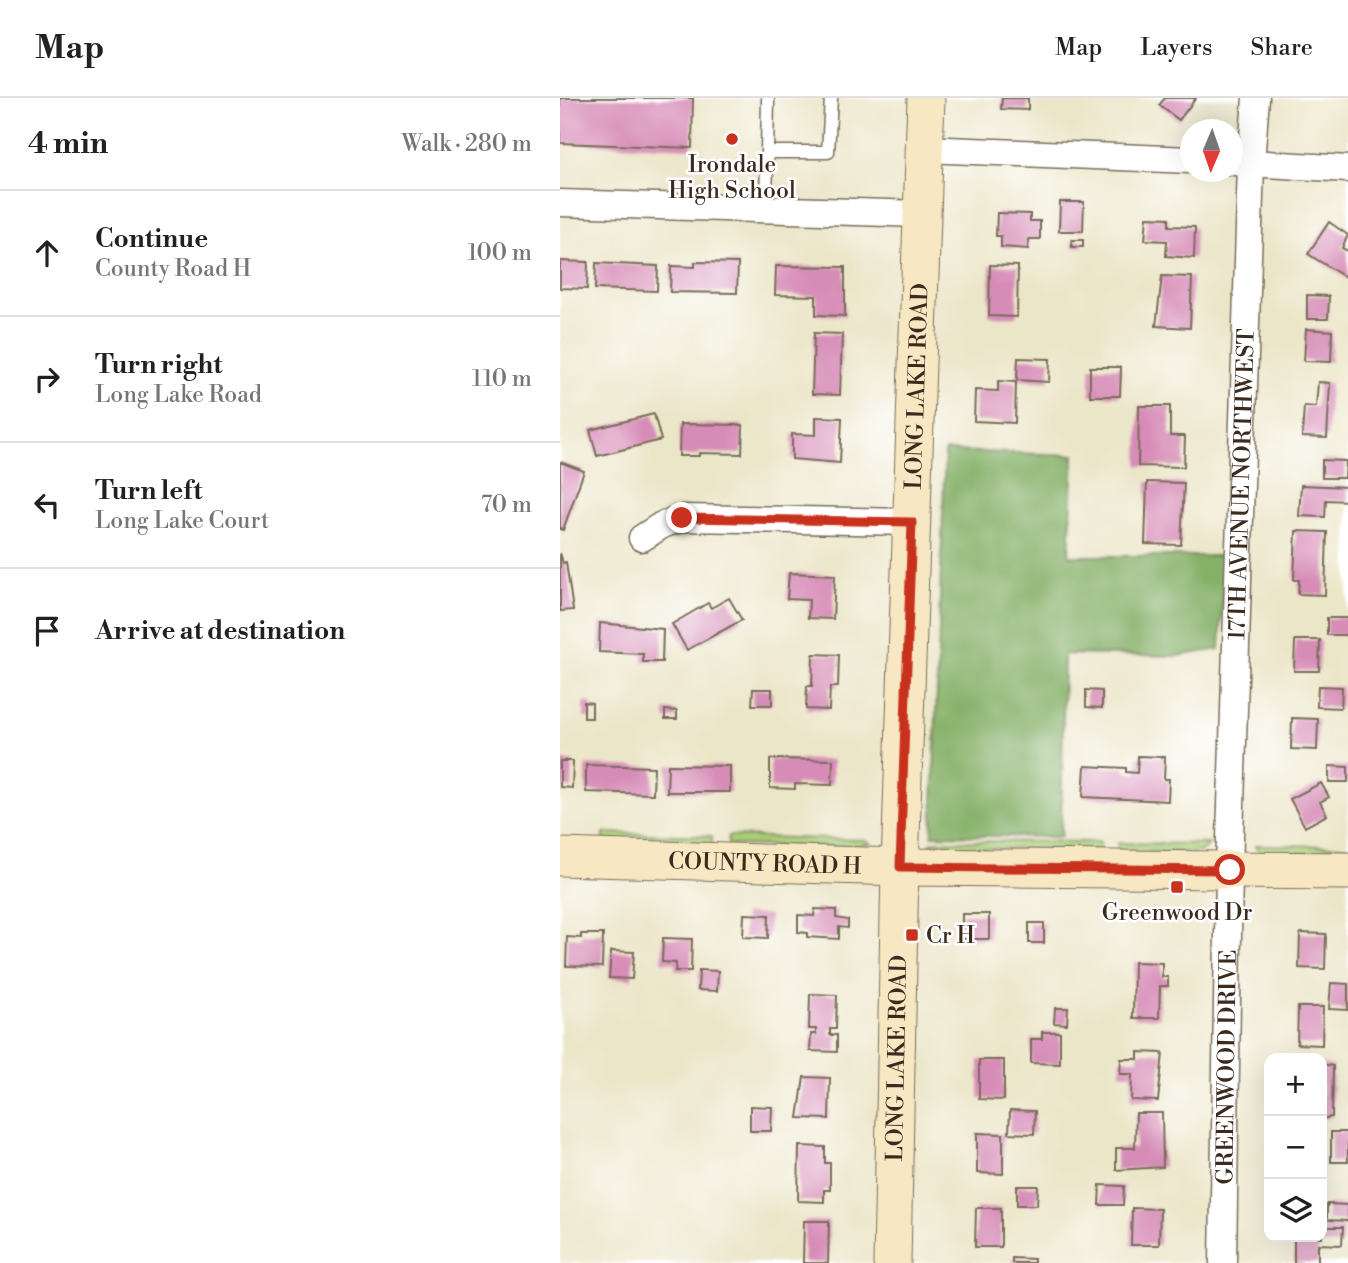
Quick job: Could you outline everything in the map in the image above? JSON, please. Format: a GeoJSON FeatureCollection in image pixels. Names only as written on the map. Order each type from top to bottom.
{"type":"FeatureCollection","features":[{"type":"Feature","properties":{"kind":"street","name":"LONG LAKE ROAD"},"geometry":{"type":"LineString","coordinates":[[892,1263],[900,867],[926,98]]}},
{"type":"Feature","properties":{"kind":"street","name":"17TH AVENUE NORTHWEST"},"geometry":{"type":"LineString","coordinates":[[1243,157],[1256,98]]}},
{"type":"Feature","properties":{"kind":"street"},"geometry":{"type":"LineString","coordinates":[[925,149],[1180,160]]}},
{"type":"Feature","properties":{"kind":"street"},"geometry":{"type":"LineString","coordinates":[[1243,162],[1348,169]]}},
{"type":"Feature","properties":{"kind":"street","name":"17TH AVENUE NORTHWEST"},"geometry":{"type":"LineString","coordinates":[[1230,870],[1242,182]]}},
{"type":"Feature","properties":{"kind":"street"},"geometry":{"type":"LineString","coordinates":[[560,204],[922,214]]}},
{"type":"Feature","properties":{"kind":"street"},"geometry":{"type":"LineString","coordinates":[[642,538],[662,525],[682,518],[912,522]]}},
{"type":"Feature","properties":{"kind":"street","name":"COUNTY ROAD H"},"geometry":{"type":"LineString","coordinates":[[560,857],[900,867],[1348,871]]}},
{"type":"Feature","properties":{"kind":"street","name":"GREENWOOD DRIVE"},"geometry":{"type":"LineString","coordinates":[[1223,1263],[1230,870]]}},
{"type":"Feature","properties":{"kind":"lane"},"geometry":{"type":"LineString","coordinates":[[766,210],[768,98]]}},
{"type":"Feature","properties":{"kind":"lane"},"geometry":{"type":"LineString","coordinates":[[767,152],[828,152],[831,98]]}},
{"type":"Feature","properties":{"kind":"green space"},"geometry":{"type":"Polygon","coordinates":[[[945,451],[1074,455],[1069,556],[1224,556],[1220,649],[1177,656],[1064,654],[1061,837],[932,835],[945,451]]]}},
{"type":"Feature","properties":{"kind":"green space"},"geometry":{"type":"Polygon","coordinates":[[[604,833],[712,836],[712,844],[604,841],[604,833]]]}},
{"type":"Feature","properties":{"kind":"green space"},"geometry":{"type":"Polygon","coordinates":[[[728,836],[866,840],[870,843],[853,847],[728,845],[728,836]]]}},
{"type":"Feature","properties":{"kind":"green space"},"geometry":{"type":"Polygon","coordinates":[[[934,841],[1100,842],[1100,851],[930,844],[934,841]]]}},
{"type":"Feature","properties":{"kind":"green space"},"geometry":{"type":"Polygon","coordinates":[[[1118,843],[1209,844],[1200,852],[1118,852],[1118,843]]]}},
{"type":"Feature","properties":{"kind":"green space"},"geometry":{"type":"Polygon","coordinates":[[[1256,845],[1348,846],[1348,854],[1259,852],[1256,845]]]}},
{"type":"Feature","properties":{"kind":"building","name":"Irondale High School"},"geometry":{"type":"Polygon","coordinates":[[[560,98],[693,98],[692,148],[560,143],[560,98]]]}},
{"type":"Feature","properties":{"kind":"building"},"geometry":{"type":"Polygon","coordinates":[[[1002,98],[1028,98],[1028,110],[1001,109],[1002,98]]]}},
{"type":"Feature","properties":{"kind":"building"},"geometry":{"type":"Polygon","coordinates":[[[1165,98],[1196,98],[1179,120],[1159,105],[1165,98]]]}},
{"type":"Feature","properties":{"kind":"building"},"geometry":{"type":"Polygon","coordinates":[[[1060,202],[1084,202],[1083,231],[1059,231],[1060,202]]]}},
{"type":"Feature","properties":{"kind":"building"},"geometry":{"type":"Polygon","coordinates":[[[997,213],[1030,214],[1030,221],[1040,221],[1040,239],[1029,239],[1028,249],[1001,247],[1001,236],[996,236],[997,213]]]}},
{"type":"Feature","properties":{"kind":"building"},"geometry":{"type":"Polygon","coordinates":[[[1147,217],[1169,218],[1169,226],[1195,227],[1194,258],[1166,256],[1167,241],[1145,240],[1147,217]]]}},
{"type":"Feature","properties":{"kind":"building"},"geometry":{"type":"Polygon","coordinates":[[[1329,222],[1348,235],[1342,248],[1348,251],[1348,279],[1308,254],[1329,222]]]}},
{"type":"Feature","properties":{"kind":"building"},"geometry":{"type":"Polygon","coordinates":[[[1072,240],[1083,240],[1083,247],[1072,247],[1072,240]]]}},
{"type":"Feature","properties":{"kind":"building"},"geometry":{"type":"Polygon","coordinates":[[[560,261],[588,262],[587,289],[560,288],[560,261]]]}},
{"type":"Feature","properties":{"kind":"building"},"geometry":{"type":"Polygon","coordinates":[[[695,262],[738,263],[737,293],[670,292],[671,266],[695,267],[695,262]]]}},
{"type":"Feature","properties":{"kind":"building"},"geometry":{"type":"Polygon","coordinates":[[[596,263],[658,266],[657,291],[595,289],[596,263]]]}},
{"type":"Feature","properties":{"kind":"building"},"geometry":{"type":"Polygon","coordinates":[[[990,265],[1018,266],[1017,317],[989,316],[990,265]]]}},
{"type":"Feature","properties":{"kind":"building"},"geometry":{"type":"Polygon","coordinates":[[[776,266],[845,267],[845,316],[816,315],[816,296],[775,295],[776,266]]]}},
{"type":"Feature","properties":{"kind":"building"},"geometry":{"type":"Polygon","coordinates":[[[1162,276],[1192,277],[1190,328],[1156,326],[1162,276]]]}},
{"type":"Feature","properties":{"kind":"building"},"geometry":{"type":"Polygon","coordinates":[[[1307,295],[1329,296],[1328,319],[1307,319],[1307,295]]]}},
{"type":"Feature","properties":{"kind":"building"},"geometry":{"type":"Polygon","coordinates":[[[1306,329],[1332,331],[1331,362],[1304,361],[1306,329]]]}},
{"type":"Feature","properties":{"kind":"building"},"geometry":{"type":"Polygon","coordinates":[[[814,333],[842,334],[840,395],[812,394],[814,333]]]}},
{"type":"Feature","properties":{"kind":"building"},"geometry":{"type":"Polygon","coordinates":[[[1018,358],[1050,359],[1049,382],[1017,380],[1018,358]]]}},
{"type":"Feature","properties":{"kind":"building"},"geometry":{"type":"Polygon","coordinates":[[[1090,367],[1121,367],[1120,396],[1090,396],[1090,367]]]}},
{"type":"Feature","properties":{"kind":"building"},"geometry":{"type":"Polygon","coordinates":[[[998,381],[1016,382],[1015,423],[974,421],[975,390],[998,391],[998,381]]]}},
{"type":"Feature","properties":{"kind":"building"},"geometry":{"type":"Polygon","coordinates":[[[1318,382],[1330,383],[1327,438],[1302,437],[1304,406],[1316,407],[1318,382]]]}},
{"type":"Feature","properties":{"kind":"building"},"geometry":{"type":"Polygon","coordinates":[[[1139,406],[1170,406],[1170,436],[1185,436],[1184,467],[1138,466],[1139,406]]]}},
{"type":"Feature","properties":{"kind":"building"},"geometry":{"type":"Polygon","coordinates":[[[654,414],[661,440],[597,456],[590,430],[654,414]]]}},
{"type":"Feature","properties":{"kind":"building"},"geometry":{"type":"Polygon","coordinates":[[[816,417],[842,418],[840,463],[792,459],[792,434],[816,435],[816,417]]]}},
{"type":"Feature","properties":{"kind":"building"},"geometry":{"type":"Polygon","coordinates":[[[680,424],[743,425],[742,454],[699,453],[699,456],[679,456],[680,424]]]}},
{"type":"Feature","properties":{"kind":"building"},"geometry":{"type":"Polygon","coordinates":[[[1322,460],[1346,461],[1345,478],[1322,478],[1322,460]]]}},
{"type":"Feature","properties":{"kind":"building"},"geometry":{"type":"Polygon","coordinates":[[[560,462],[584,471],[563,530],[560,529],[560,462]]]}},
{"type":"Feature","properties":{"kind":"building"},"geometry":{"type":"Polygon","coordinates":[[[1147,482],[1184,483],[1181,545],[1145,544],[1147,482]]]}},
{"type":"Feature","properties":{"kind":"building"},"geometry":{"type":"Polygon","coordinates":[[[1301,485],[1348,487],[1348,501],[1326,500],[1325,517],[1299,516],[1301,485]]]}},
{"type":"Feature","properties":{"kind":"building"},"geometry":{"type":"Polygon","coordinates":[[[1296,531],[1327,532],[1325,595],[1298,594],[1299,580],[1294,580],[1296,531]]]}},
{"type":"Feature","properties":{"kind":"building"},"geometry":{"type":"Polygon","coordinates":[[[560,553],[563,563],[566,562],[573,610],[560,611],[560,553]]]}},
{"type":"Feature","properties":{"kind":"building"},"geometry":{"type":"Polygon","coordinates":[[[789,573],[835,575],[833,619],[808,618],[809,600],[787,599],[789,573]]]}},
{"type":"Feature","properties":{"kind":"building"},"geometry":{"type":"Polygon","coordinates":[[[729,598],[742,620],[687,650],[672,624],[708,603],[711,608],[729,598]]]}},
{"type":"Feature","properties":{"kind":"building"},"geometry":{"type":"Polygon","coordinates":[[[1327,618],[1348,618],[1348,635],[1327,635],[1327,618]]]}},
{"type":"Feature","properties":{"kind":"building"},"geometry":{"type":"Polygon","coordinates":[[[600,623],[663,629],[662,662],[643,662],[643,654],[599,652],[600,623]]]}},
{"type":"Feature","properties":{"kind":"building"},"geometry":{"type":"Polygon","coordinates":[[[1295,640],[1320,640],[1319,671],[1294,671],[1295,640]]]}},
{"type":"Feature","properties":{"kind":"building"},"geometry":{"type":"Polygon","coordinates":[[[813,654],[839,655],[838,687],[830,687],[829,710],[806,709],[807,686],[812,686],[813,654]]]}},
{"type":"Feature","properties":{"kind":"building"},"geometry":{"type":"Polygon","coordinates":[[[1318,686],[1342,687],[1341,708],[1317,707],[1318,686]]]}},
{"type":"Feature","properties":{"kind":"building"},"geometry":{"type":"Polygon","coordinates":[[[753,689],[772,689],[772,705],[752,705],[753,689]]]}},
{"type":"Feature","properties":{"kind":"building"},"geometry":{"type":"Polygon","coordinates":[[[1086,690],[1102,691],[1102,708],[1086,707],[1086,690]]]}},
{"type":"Feature","properties":{"kind":"building"},"geometry":{"type":"Polygon","coordinates":[[[584,702],[592,703],[592,718],[584,718],[584,702]]]}},
{"type":"Feature","properties":{"kind":"building"},"geometry":{"type":"Polygon","coordinates":[[[665,710],[677,711],[677,719],[665,719],[665,710]]]}},
{"type":"Feature","properties":{"kind":"building"},"geometry":{"type":"Polygon","coordinates":[[[1292,718],[1318,719],[1317,750],[1291,749],[1292,718]]]}},
{"type":"Feature","properties":{"kind":"building"},"geometry":{"type":"Polygon","coordinates":[[[1138,756],[1165,757],[1164,779],[1169,779],[1168,801],[1083,797],[1085,766],[1126,768],[1126,772],[1137,773],[1138,756]]]}},
{"type":"Feature","properties":{"kind":"building"},"geometry":{"type":"Polygon","coordinates":[[[770,759],[833,760],[832,785],[795,784],[795,789],[770,788],[770,759]]]}},
{"type":"Feature","properties":{"kind":"building"},"geometry":{"type":"Polygon","coordinates":[[[560,761],[573,761],[572,788],[560,787],[560,761]]]}},
{"type":"Feature","properties":{"kind":"building"},"geometry":{"type":"Polygon","coordinates":[[[586,765],[654,767],[653,794],[586,792],[586,765]]]}},
{"type":"Feature","properties":{"kind":"building"},"geometry":{"type":"Polygon","coordinates":[[[668,765],[730,766],[730,792],[667,792],[668,765]]]}},
{"type":"Feature","properties":{"kind":"building"},"geometry":{"type":"Polygon","coordinates":[[[1329,766],[1348,767],[1348,782],[1329,782],[1329,766]]]}},
{"type":"Feature","properties":{"kind":"building"},"geometry":{"type":"Polygon","coordinates":[[[1321,783],[1329,797],[1320,802],[1327,815],[1305,827],[1290,799],[1321,783]]]}},
{"type":"Feature","properties":{"kind":"building"},"geometry":{"type":"Polygon","coordinates":[[[815,909],[836,910],[836,918],[848,920],[848,928],[839,927],[839,939],[807,937],[807,933],[798,932],[798,915],[814,916],[815,909]]]}},
{"type":"Feature","properties":{"kind":"building"},"geometry":{"type":"Polygon","coordinates":[[[744,914],[769,915],[768,938],[743,937],[744,914]]]}},
{"type":"Feature","properties":{"kind":"building"},"geometry":{"type":"Polygon","coordinates":[[[962,914],[989,914],[989,939],[962,939],[962,914]]]}},
{"type":"Feature","properties":{"kind":"building"},"geometry":{"type":"Polygon","coordinates":[[[1029,923],[1044,923],[1044,943],[1029,943],[1029,923]]]}},
{"type":"Feature","properties":{"kind":"building"},"geometry":{"type":"Polygon","coordinates":[[[1300,933],[1326,934],[1325,969],[1299,968],[1300,933]]]}},
{"type":"Feature","properties":{"kind":"building"},"geometry":{"type":"Polygon","coordinates":[[[581,934],[603,934],[602,967],[566,966],[567,937],[581,938],[581,934]]]}},
{"type":"Feature","properties":{"kind":"building"},"geometry":{"type":"Polygon","coordinates":[[[663,938],[692,939],[691,971],[675,971],[676,963],[662,962],[663,938]]]}},
{"type":"Feature","properties":{"kind":"building"},"geometry":{"type":"Polygon","coordinates":[[[611,951],[634,952],[632,979],[609,978],[611,951]]]}},
{"type":"Feature","properties":{"kind":"building"},"geometry":{"type":"Polygon","coordinates":[[[1134,962],[1162,963],[1162,977],[1168,977],[1168,986],[1160,986],[1159,1018],[1133,1018],[1134,962]]]}},
{"type":"Feature","properties":{"kind":"building"},"geometry":{"type":"Polygon","coordinates":[[[699,970],[718,971],[717,991],[698,990],[699,970]]]}},
{"type":"Feature","properties":{"kind":"building"},"geometry":{"type":"Polygon","coordinates":[[[1331,983],[1348,984],[1348,1010],[1329,1009],[1331,983]]]}},
{"type":"Feature","properties":{"kind":"building"},"geometry":{"type":"Polygon","coordinates":[[[810,994],[837,995],[836,1029],[830,1029],[830,1035],[837,1035],[837,1052],[810,1051],[811,1034],[816,1034],[816,1029],[809,1029],[810,994]]]}},
{"type":"Feature","properties":{"kind":"building"},"geometry":{"type":"Polygon","coordinates":[[[1298,1007],[1323,1007],[1322,1045],[1297,1044],[1298,1007]]]}},
{"type":"Feature","properties":{"kind":"building"},"geometry":{"type":"Polygon","coordinates":[[[1055,1008],[1068,1008],[1067,1024],[1054,1023],[1055,1008]]]}},
{"type":"Feature","properties":{"kind":"building"},"geometry":{"type":"Polygon","coordinates":[[[1042,1032],[1060,1032],[1060,1064],[1031,1063],[1031,1039],[1042,1039],[1042,1032]]]}},
{"type":"Feature","properties":{"kind":"building"},"geometry":{"type":"Polygon","coordinates":[[[1138,1052],[1163,1053],[1158,1101],[1131,1100],[1132,1074],[1120,1074],[1121,1059],[1138,1059],[1138,1052]]]}},
{"type":"Feature","properties":{"kind":"building"},"geometry":{"type":"Polygon","coordinates":[[[979,1060],[1004,1060],[1004,1100],[979,1099],[979,1060]]]}},
{"type":"Feature","properties":{"kind":"building"},"geometry":{"type":"Polygon","coordinates":[[[1327,1065],[1333,1066],[1332,1117],[1327,1118],[1327,1065]]]}},
{"type":"Feature","properties":{"kind":"building"},"geometry":{"type":"Polygon","coordinates":[[[804,1077],[830,1078],[829,1119],[798,1118],[804,1077]]]}},
{"type":"Feature","properties":{"kind":"building"},"geometry":{"type":"Polygon","coordinates":[[[750,1106],[772,1107],[771,1131],[750,1131],[750,1106]]]}},
{"type":"Feature","properties":{"kind":"building"},"geometry":{"type":"Polygon","coordinates":[[[1010,1110],[1035,1111],[1034,1134],[1009,1133],[1010,1110]]]}},
{"type":"Feature","properties":{"kind":"building"},"geometry":{"type":"Polygon","coordinates":[[[1136,1113],[1162,1113],[1163,1167],[1116,1170],[1116,1148],[1135,1148],[1136,1113]]]}},
{"type":"Feature","properties":{"kind":"building"},"geometry":{"type":"Polygon","coordinates":[[[1331,1132],[1348,1132],[1348,1162],[1331,1162],[1331,1132]]]}},
{"type":"Feature","properties":{"kind":"building"},"geometry":{"type":"Polygon","coordinates":[[[977,1133],[1003,1134],[1003,1174],[977,1173],[977,1133]]]}},
{"type":"Feature","properties":{"kind":"building"},"geometry":{"type":"Polygon","coordinates":[[[799,1146],[825,1147],[825,1163],[830,1163],[830,1190],[824,1190],[824,1202],[798,1201],[799,1146]]]}},
{"type":"Feature","properties":{"kind":"building"},"geometry":{"type":"Polygon","coordinates":[[[1100,1185],[1124,1186],[1123,1205],[1099,1205],[1100,1185]]]}},
{"type":"Feature","properties":{"kind":"building"},"geometry":{"type":"Polygon","coordinates":[[[1017,1186],[1038,1186],[1037,1205],[1017,1205],[1017,1186]]]}},
{"type":"Feature","properties":{"kind":"building"},"geometry":{"type":"Polygon","coordinates":[[[1327,1204],[1348,1205],[1348,1221],[1327,1220],[1327,1204]]]}},
{"type":"Feature","properties":{"kind":"building"},"geometry":{"type":"Polygon","coordinates":[[[976,1208],[1001,1208],[1001,1247],[975,1247],[976,1208]]]}},
{"type":"Feature","properties":{"kind":"building"},"geometry":{"type":"Polygon","coordinates":[[[1132,1208],[1160,1209],[1159,1245],[1131,1245],[1132,1208]]]}},
{"type":"Feature","properties":{"kind":"building"},"geometry":{"type":"Polygon","coordinates":[[[804,1221],[829,1221],[828,1263],[803,1263],[804,1221]]]}},
{"type":"Feature","properties":{"kind":"building"},"geometry":{"type":"Polygon","coordinates":[[[1327,1227],[1343,1227],[1342,1245],[1318,1244],[1318,1263],[1294,1263],[1294,1242],[1327,1242],[1327,1227]]]}},
{"type":"Feature","properties":{"kind":"building"},"geometry":{"type":"Polygon","coordinates":[[[1012,1258],[1034,1259],[1034,1263],[1012,1263],[1012,1258]]]}},
{"type":"Feature","properties":{"kind":"place","name":"Irondale High School"},"geometry":{"type":"Point","coordinates":[732,139]}},
{"type":"Feature","properties":{"kind":"place","name":"Greenwood Dr"},"geometry":{"type":"Point","coordinates":[1177,887]}},
{"type":"Feature","properties":{"kind":"place","name":"Cr H"},"geometry":{"type":"Point","coordinates":[912,935]}},
{"type":"Feature","properties":{"kind":"route"},"geometry":{"type":"LineString","coordinates":[[682,518],[912,522],[900,867],[1230,870]]}}]}
